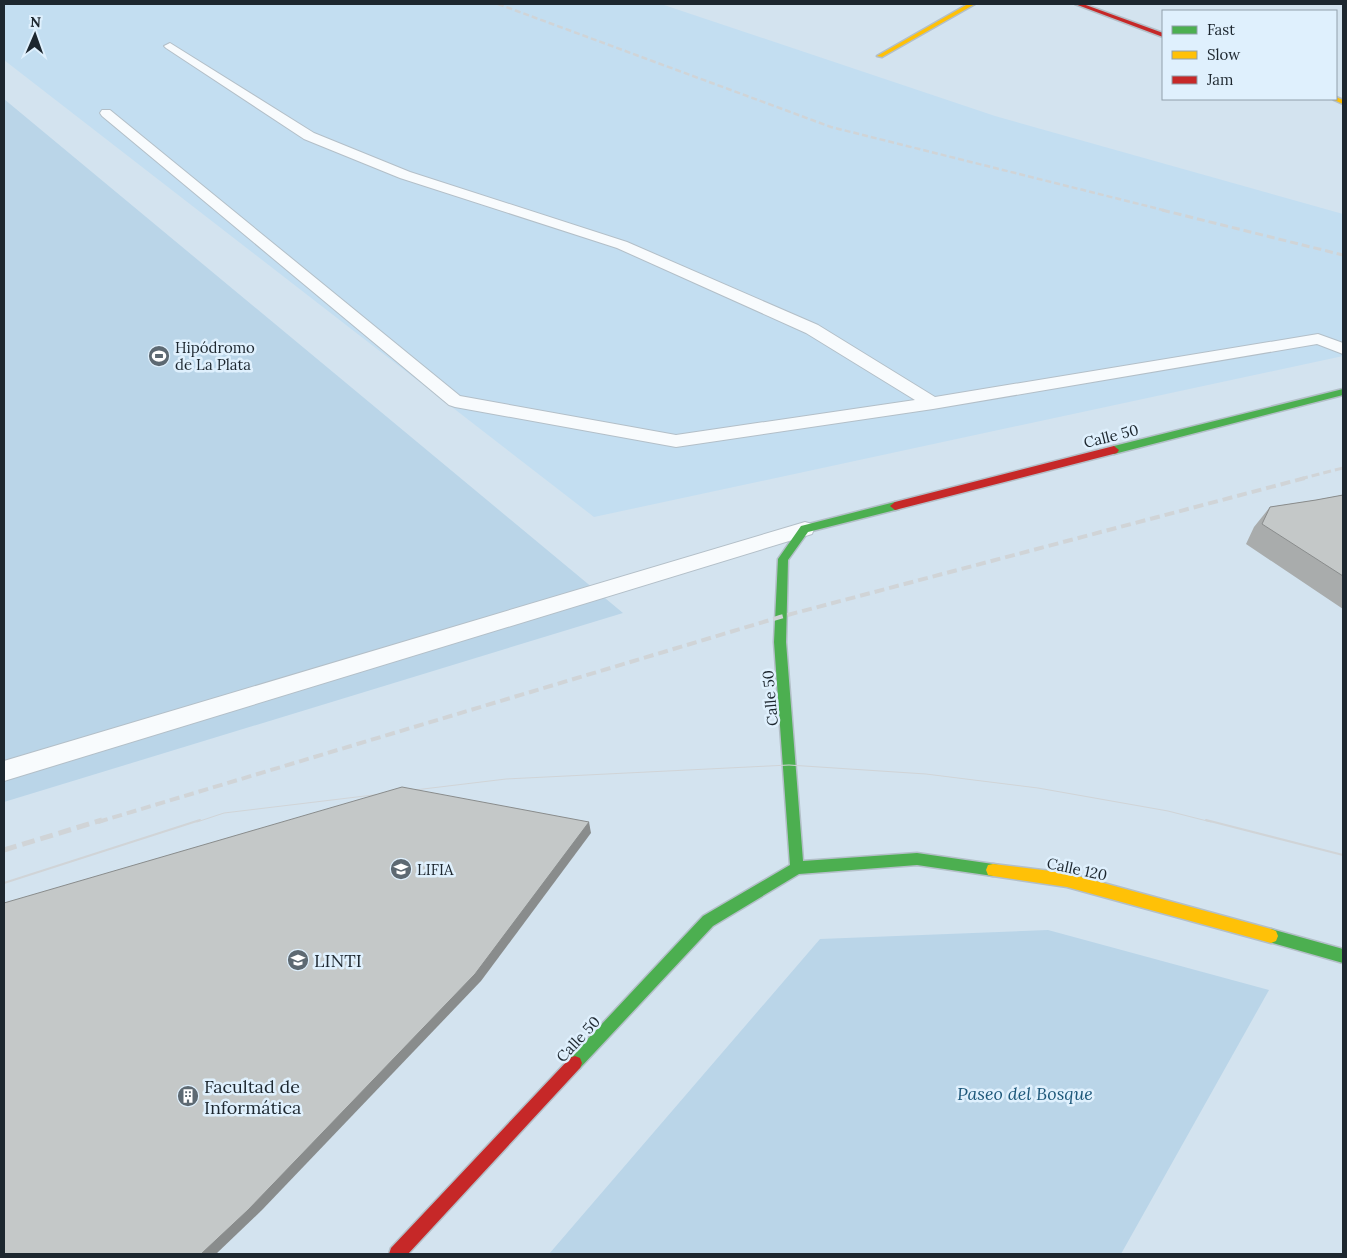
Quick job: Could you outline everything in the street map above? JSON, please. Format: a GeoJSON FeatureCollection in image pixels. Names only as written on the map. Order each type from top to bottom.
{"type":"FeatureCollection","features":[{"type":"Feature","properties":{"kind":"main road"},"geometry":{"type":"LineString","coordinates":[[880,56],[972,4]]}},
{"type":"Feature","properties":{"kind":"main road"},"geometry":{"type":"LineString","coordinates":[[1078,4],[1162,35]]}},
{"type":"Feature","properties":{"kind":"main road","name":"Calle 50"},"geometry":{"type":"LineString","coordinates":[[397,1254],[708,922],[797,868],[780,642],[780,618],[783,559],[805,529],[1343,392]]}},
{"type":"Feature","properties":{"kind":"main road","name":"Calle 120"},"geometry":{"type":"LineString","coordinates":[[797,868],[917,859],[1067,880],[1343,956]]}},
{"type":"Feature","properties":{"kind":"lane"},"geometry":{"type":"LineString","coordinates":[[170,46],[309,136],[406,175],[622,245],[812,329],[933,403]]}},
{"type":"Feature","properties":{"kind":"lane"},"geometry":{"type":"LineString","coordinates":[[106,113],[455,401],[676,441],[933,403],[1318,339],[1343,349]]}},
{"type":"Feature","properties":{"kind":"lane"},"geometry":{"type":"LineString","coordinates":[[4,771],[805,529]]}},
{"type":"Feature","properties":{"kind":"shaded area"},"geometry":{"type":"Polygon","coordinates":[[[4,4],[661,4],[995,116],[1343,214],[1343,356],[594,517],[4,60],[4,4]]]}},
{"type":"Feature","properties":{"kind":"green space","name":"Hipódromo de La Plata"},"geometry":{"type":"Polygon","coordinates":[[[4,99],[623,613],[4,802],[4,99]]]}},
{"type":"Feature","properties":{"kind":"green space","name":"Paseo del Bosque"},"geometry":{"type":"Polygon","coordinates":[[[1048,930],[1269,990],[1121,1254],[549,1254],[820,939],[1048,930]]]}},
{"type":"Feature","properties":{"kind":"building"},"geometry":{"type":"Polygon","coordinates":[[[1343,495],[1343,576],[1262,524],[1270,507],[1343,495]]]}},
{"type":"Feature","properties":{"kind":"building","name":"Facultad de Informática"},"geometry":{"type":"Polygon","coordinates":[[[402,787],[589,822],[475,974],[248,1210],[201,1254],[4,1254],[4,903],[402,787]]]}},
{"type":"Feature","properties":{"kind":"tram line"},"geometry":{"type":"LineString","coordinates":[[197,822],[224,813],[506,779],[789,765],[926,774],[1038,788],[1168,811],[1211,822]]}},
{"type":"Feature","properties":{"kind":"tram line"},"geometry":{"type":"LineString","coordinates":[[4,883],[200,820]]}},
{"type":"Feature","properties":{"kind":"tram line"},"geometry":{"type":"LineString","coordinates":[[1206,820],[1343,855]]}},
{"type":"Feature","properties":{"kind":"railway"},"geometry":{"type":"LineString","coordinates":[[498,4],[831,127],[1167,211]]}},
{"type":"Feature","properties":{"kind":"railway"},"geometry":{"type":"LineString","coordinates":[[1162,210],[1343,255]]}},
{"type":"Feature","properties":{"kind":"railway"},"geometry":{"type":"LineString","coordinates":[[1300,479],[1343,468]]}},
{"type":"Feature","properties":{"kind":"railway"},"geometry":{"type":"LineString","coordinates":[[98,822],[780,617],[1305,478]]}},
{"type":"Feature","properties":{"kind":"railway"},"geometry":{"type":"LineString","coordinates":[[4,850],[102,820]]}},
{"type":"Feature","properties":{"kind":"traffic: fast"},"geometry":{"type":"LineString","coordinates":[[1114,450],[1343,392]]}},
{"type":"Feature","properties":{"kind":"traffic: fast"},"geometry":{"type":"LineString","coordinates":[[797,868],[780,642],[783,559],[805,529],[895,506]]}},
{"type":"Feature","properties":{"kind":"traffic: fast"},"geometry":{"type":"LineString","coordinates":[[575,1063],[708,921],[797,868],[917,859],[993,870]]}},
{"type":"Feature","properties":{"kind":"traffic: fast"},"geometry":{"type":"LineString","coordinates":[[1271,936],[1343,956]]}},
{"type":"Feature","properties":{"kind":"traffic: slow"},"geometry":{"type":"LineString","coordinates":[[880,56],[972,4]]}},
{"type":"Feature","properties":{"kind":"traffic: slow"},"geometry":{"type":"LineString","coordinates":[[1337,99],[1343,102]]}},
{"type":"Feature","properties":{"kind":"traffic: slow"},"geometry":{"type":"LineString","coordinates":[[993,870],[1067,880],[1271,936]]}},
{"type":"Feature","properties":{"kind":"traffic: jam"},"geometry":{"type":"LineString","coordinates":[[1078,4],[1162,35]]}},
{"type":"Feature","properties":{"kind":"traffic: jam"},"geometry":{"type":"LineString","coordinates":[[895,506],[1114,450]]}},
{"type":"Feature","properties":{"kind":"traffic: jam"},"geometry":{"type":"LineString","coordinates":[[397,1254],[575,1063]]}},
{"type":"Feature","properties":{"kind":"place","name":"Hipódromo de La Plata"},"geometry":{"type":"Point","coordinates":[159,356]}},
{"type":"Feature","properties":{"kind":"place","name":"LIFIA"},"geometry":{"type":"Point","coordinates":[401,869]}},
{"type":"Feature","properties":{"kind":"place","name":"LINTI"},"geometry":{"type":"Point","coordinates":[298,960]}},
{"type":"Feature","properties":{"kind":"place","name":"Facultad de Informática"},"geometry":{"type":"Point","coordinates":[188,1096]}}]}
